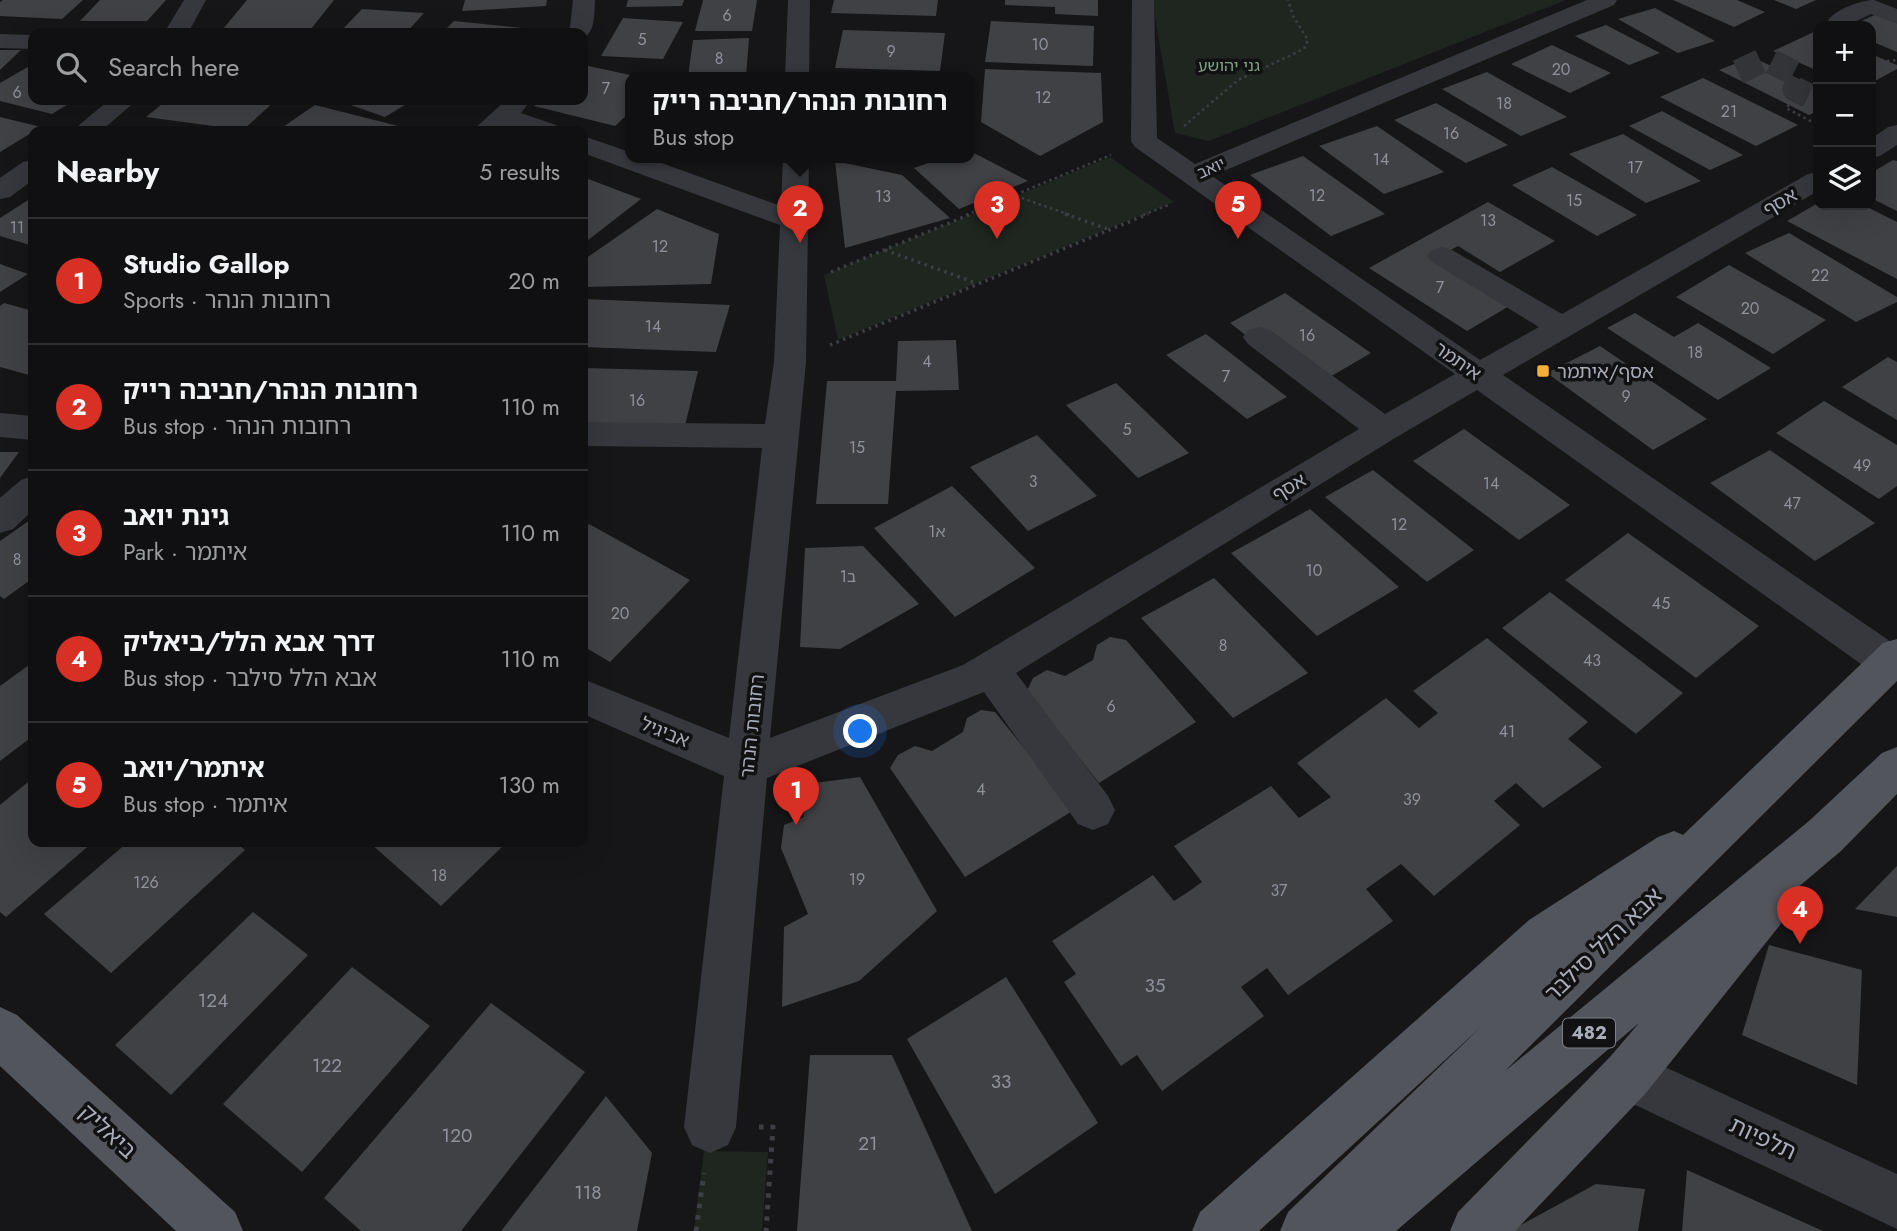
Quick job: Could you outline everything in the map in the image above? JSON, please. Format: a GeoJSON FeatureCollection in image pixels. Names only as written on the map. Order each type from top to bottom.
{"type":"FeatureCollection","features":[{"type":"Feature","properties":{"kind":"main road","name":"אבא הלל סילבר"},"geometry":{"type":"LineString","coordinates":[[1307,1231],[1893,659]]}},
{"type":"Feature","properties":{"kind":"main road","name":"482"},"geometry":{"type":"LineString","coordinates":[[1354,1231],[1825,836],[1897,766]]}},
{"type":"Feature","properties":{"kind":"main road"},"geometry":{"type":"LineString","coordinates":[[1219,1231],[1546,936],[1748,803]]}},
{"type":"Feature","properties":{"kind":"main road"},"geometry":{"type":"LineString","coordinates":[[1477,1231],[1628,1075],[1825,836]]}},
{"type":"Feature","properties":{"kind":"main road","name":"ביאליק"},"geometry":{"type":"LineString","coordinates":[[0,1032],[216,1231]]}},
{"type":"Feature","properties":{"kind":"street"},"geometry":{"type":"LineString","coordinates":[[179,28],[195,0]]}},
{"type":"Feature","properties":{"kind":"street"},"geometry":{"type":"LineString","coordinates":[[581,28],[584,0]]}},
{"type":"Feature","properties":{"kind":"street"},"geometry":{"type":"LineString","coordinates":[[797,72],[799,0]]}},
{"type":"Feature","properties":{"kind":"street"},"geometry":{"type":"LineString","coordinates":[[1143,0],[1144,134]]}},
{"type":"Feature","properties":{"kind":"street","name":"יואב"},"geometry":{"type":"LineString","coordinates":[[1192,175],[1606,0]]}},
{"type":"Feature","properties":{"kind":"street"},"geometry":{"type":"LineString","coordinates":[[1840,20],[1871,6],[1897,17]]}},
{"type":"Feature","properties":{"kind":"street"},"geometry":{"type":"LineString","coordinates":[[0,41],[28,42]]}},
{"type":"Feature","properties":{"kind":"street"},"geometry":{"type":"LineString","coordinates":[[91,126],[118,105]]}},
{"type":"Feature","properties":{"kind":"street"},"geometry":{"type":"LineString","coordinates":[[503,116],[532,126]]}},
{"type":"Feature","properties":{"kind":"street","name":"איתמר"},"geometry":{"type":"LineString","coordinates":[[1144,134],[1192,175],[1893,659]]}},
{"type":"Feature","properties":{"kind":"street"},"geometry":{"type":"LineString","coordinates":[[588,146],[625,159]]}},
{"type":"Feature","properties":{"kind":"street"},"geometry":{"type":"LineString","coordinates":[[635,163],[795,221]]}},
{"type":"Feature","properties":{"kind":"street","name":"רחובות הנהר"},"geometry":{"type":"LineString","coordinates":[[710,1127],[779,436],[790,362],[796,163]]}},
{"type":"Feature","properties":{"kind":"street"},"geometry":{"type":"LineString","coordinates":[[0,191],[28,171]]}},
{"type":"Feature","properties":{"kind":"street","name":"אסף"},"geometry":{"type":"LineString","coordinates":[[748,766],[977,677],[1207,554],[1286,474],[1383,430],[1813,183]]}},
{"type":"Feature","properties":{"kind":"street"},"geometry":{"type":"LineString","coordinates":[[1442,256],[1562,327]]}},
{"type":"Feature","properties":{"kind":"street"},"geometry":{"type":"LineString","coordinates":[[1259,337],[1383,430]]}},
{"type":"Feature","properties":{"kind":"street"},"geometry":{"type":"LineString","coordinates":[[0,425],[28,428]]}},
{"type":"Feature","properties":{"kind":"street"},"geometry":{"type":"LineString","coordinates":[[588,434],[779,436]]}},
{"type":"Feature","properties":{"kind":"street"},"geometry":{"type":"LineString","coordinates":[[0,519],[28,494]]}},
{"type":"Feature","properties":{"kind":"street"},"geometry":{"type":"LineString","coordinates":[[990,669],[1093,810]]}},
{"type":"Feature","properties":{"kind":"street","name":"אביגיל"},"geometry":{"type":"LineString","coordinates":[[588,698],[748,766]]}},
{"type":"Feature","properties":{"kind":"street","name":"תלפיות"},"geometry":{"type":"LineString","coordinates":[[1628,1075],[1897,1202]]}},
{"type":"Feature","properties":{"kind":"path"},"geometry":{"type":"LineString","coordinates":[[793,274],[824,275],[1015,196],[1144,134],[1175,133],[1238,80],[1304,49],[1308,40],[1293,16],[1288,0]]}},
{"type":"Feature","properties":{"kind":"path"},"geometry":{"type":"LineString","coordinates":[[1887,61],[1897,60]]}},
{"type":"Feature","properties":{"kind":"path"},"geometry":{"type":"LineString","coordinates":[[1789,105],[1786,108],[1813,122]]}},
{"type":"Feature","properties":{"kind":"path","name":"יואב"},"geometry":{"type":"LineString","coordinates":[[790,362],[1186,198],[1192,175]]}},
{"type":"Feature","properties":{"kind":"path"},"geometry":{"type":"LineString","coordinates":[[1015,196],[1108,229]]}},
{"type":"Feature","properties":{"kind":"path"},"geometry":{"type":"LineString","coordinates":[[885,250],[976,283]]}},
{"type":"Feature","properties":{"kind":"path"},"geometry":{"type":"LineString","coordinates":[[696,1231],[710,1127],[773,1127],[766,1231]]}},
{"type":"Feature","properties":{"kind":"green space","name":"גני יהושע"},"geometry":{"type":"Polygon","coordinates":[[[1152,0],[1566,0],[1209,141],[1175,133],[1152,0]]]}},
{"type":"Feature","properties":{"kind":"green space"},"geometry":{"type":"Polygon","coordinates":[[[1110,157],[1174,202],[838,340],[824,275],[1110,157]]]}},
{"type":"Feature","properties":{"kind":"green space"},"geometry":{"type":"Polygon","coordinates":[[[704,1151],[768,1152],[762,1231],[694,1231],[704,1151]]]}},
{"type":"Feature","properties":{"kind":"building"},"geometry":{"type":"Polygon","coordinates":[[[83,0],[62,19],[0,16],[0,2],[83,0]]]}},
{"type":"Feature","properties":{"kind":"building"},"geometry":{"type":"Polygon","coordinates":[[[100,0],[166,0],[147,21],[80,21],[100,0]]]}},
{"type":"Feature","properties":{"kind":"building"},"geometry":{"type":"Polygon","coordinates":[[[247,0],[334,0],[312,28],[224,28],[247,0]]]}},
{"type":"Feature","properties":{"kind":"building"},"geometry":{"type":"Polygon","coordinates":[[[465,0],[547,0],[546,6],[462,11],[465,0]]]}},
{"type":"Feature","properties":{"kind":"building"},"geometry":{"type":"Polygon","coordinates":[[[628,0],[684,0],[682,6],[626,7],[628,0]]]}},
{"type":"Feature","properties":{"kind":"building"},"geometry":{"type":"Polygon","coordinates":[[[703,0],[757,0],[752,31],[695,31],[703,0]]]}},
{"type":"Feature","properties":{"kind":"building"},"geometry":{"type":"Polygon","coordinates":[[[834,0],[938,0],[936,16],[831,13],[834,0]]]}},
{"type":"Feature","properties":{"kind":"building"},"geometry":{"type":"Polygon","coordinates":[[[1005,0],[1098,0],[1098,16],[1055,14],[1055,7],[1005,5],[1005,0]]]}},
{"type":"Feature","properties":{"kind":"building"},"geometry":{"type":"Polygon","coordinates":[[[1673,0],[1737,0],[1765,12],[1734,27],[1673,0]]]}},
{"type":"Feature","properties":{"kind":"building"},"geometry":{"type":"Polygon","coordinates":[[[1774,0],[1816,0],[1796,9],[1774,0]]]}},
{"type":"Feature","properties":{"kind":"building"},"geometry":{"type":"Polygon","coordinates":[[[1655,8],[1715,41],[1678,53],[1618,19],[1655,8]]]}},
{"type":"Feature","properties":{"kind":"building"},"geometry":{"type":"Polygon","coordinates":[[[362,9],[424,13],[410,28],[344,28],[362,9]]]}},
{"type":"Feature","properties":{"kind":"building"},"geometry":{"type":"Polygon","coordinates":[[[1879,13],[1897,20],[1897,52],[1876,43],[1876,21],[1861,21],[1879,13]]]}},
{"type":"Feature","properties":{"kind":"building"},"geometry":{"type":"Polygon","coordinates":[[[623,18],[683,22],[663,59],[601,56],[623,18]]]}},
{"type":"Feature","properties":{"kind":"building"},"geometry":{"type":"Polygon","coordinates":[[[454,21],[522,28],[447,28],[454,21]]]}},
{"type":"Feature","properties":{"kind":"building"},"geometry":{"type":"Polygon","coordinates":[[[991,21],[1094,26],[1093,66],[985,62],[991,21]]]}},
{"type":"Feature","properties":{"kind":"building"},"geometry":{"type":"Polygon","coordinates":[[[1606,25],[1660,53],[1629,65],[1575,36],[1606,25]]]}},
{"type":"Feature","properties":{"kind":"building"},"geometry":{"type":"Polygon","coordinates":[[[843,30],[945,33],[940,71],[835,68],[843,30]]]}},
{"type":"Feature","properties":{"kind":"building"},"geometry":{"type":"Polygon","coordinates":[[[1813,32],[1813,69],[1773,51],[1813,32]]]}},
{"type":"Feature","properties":{"kind":"building"},"geometry":{"type":"Polygon","coordinates":[[[749,38],[746,72],[689,72],[693,40],[749,38]]]}},
{"type":"Feature","properties":{"kind":"building"},"geometry":{"type":"Polygon","coordinates":[[[1552,45],[1611,73],[1570,93],[1511,64],[1552,45]]]}},
{"type":"Feature","properties":{"kind":"building"},"geometry":{"type":"Polygon","coordinates":[[[0,50],[21,50],[0,70],[0,50]]]}},
{"type":"Feature","properties":{"kind":"building"},"geometry":{"type":"Polygon","coordinates":[[[1876,56],[1897,65],[1897,69],[1876,80],[1876,56]]]}},
{"type":"Feature","properties":{"kind":"building"},"geometry":{"type":"Polygon","coordinates":[[[1752,57],[1813,86],[1813,113],[1809,115],[1719,70],[1752,57]]]}},
{"type":"Feature","properties":{"kind":"building"},"geometry":{"type":"Polygon","coordinates":[[[588,66],[625,74],[625,117],[615,126],[534,106],[588,105],[588,66]]]}},
{"type":"Feature","properties":{"kind":"building"},"geometry":{"type":"Polygon","coordinates":[[[28,67],[28,105],[67,105],[52,114],[0,101],[0,83],[28,67]]]}},
{"type":"Feature","properties":{"kind":"building"},"geometry":{"type":"Polygon","coordinates":[[[985,69],[1101,73],[1103,122],[1040,156],[981,122],[985,69]]]}},
{"type":"Feature","properties":{"kind":"building"},"geometry":{"type":"Polygon","coordinates":[[[1487,72],[1567,117],[1521,136],[1442,89],[1487,72]]]}},
{"type":"Feature","properties":{"kind":"building"},"geometry":{"type":"Polygon","coordinates":[[[1703,78],[1798,125],[1756,146],[1660,97],[1703,78]]]}},
{"type":"Feature","properties":{"kind":"building"},"geometry":{"type":"Polygon","coordinates":[[[1436,103],[1508,145],[1466,163],[1394,120],[1436,103]]]}},
{"type":"Feature","properties":{"kind":"building"},"geometry":{"type":"Polygon","coordinates":[[[161,105],[270,105],[247,126],[213,126],[146,117],[161,105]]]}},
{"type":"Feature","properties":{"kind":"building"},"geometry":{"type":"Polygon","coordinates":[[[315,105],[398,126],[284,126],[315,105]]]}},
{"type":"Feature","properties":{"kind":"building"},"geometry":{"type":"Polygon","coordinates":[[[350,105],[405,105],[385,117],[350,105]]]}},
{"type":"Feature","properties":{"kind":"building"},"geometry":{"type":"Polygon","coordinates":[[[1662,111],[1743,155],[1710,170],[1629,126],[1662,111]]]}},
{"type":"Feature","properties":{"kind":"building"},"geometry":{"type":"Polygon","coordinates":[[[0,117],[37,126],[28,126],[28,135],[0,152],[0,117]]]}},
{"type":"Feature","properties":{"kind":"building"},"geometry":{"type":"Polygon","coordinates":[[[1377,126],[1444,172],[1384,194],[1319,146],[1377,126]]]}},
{"type":"Feature","properties":{"kind":"building"},"geometry":{"type":"Polygon","coordinates":[[[1623,134],[1701,181],[1646,203],[1569,154],[1623,134]]]}},
{"type":"Feature","properties":{"kind":"building"},"geometry":{"type":"Polygon","coordinates":[[[975,154],[1028,181],[959,209],[914,168],[928,163],[975,163],[975,154]]]}},
{"type":"Feature","properties":{"kind":"building"},"geometry":{"type":"Polygon","coordinates":[[[1303,156],[1385,214],[1331,236],[1250,175],[1303,156]]]}},
{"type":"Feature","properties":{"kind":"building"},"geometry":{"type":"Polygon","coordinates":[[[1893,160],[1897,161],[1897,211],[1876,200],[1876,170],[1893,160]]]}},
{"type":"Feature","properties":{"kind":"building"},"geometry":{"type":"Polygon","coordinates":[[[835,163],[902,175],[950,218],[845,248],[835,163]]]}},
{"type":"Feature","properties":{"kind":"building"},"geometry":{"type":"Polygon","coordinates":[[[1552,167],[1637,215],[1597,236],[1512,185],[1552,167]]]}},
{"type":"Feature","properties":{"kind":"building"},"geometry":{"type":"Polygon","coordinates":[[[588,179],[641,199],[588,240],[588,179]]]}},
{"type":"Feature","properties":{"kind":"building"},"geometry":{"type":"Polygon","coordinates":[[[28,200],[28,244],[0,236],[0,218],[28,200]]]}},
{"type":"Feature","properties":{"kind":"building"},"geometry":{"type":"Polygon","coordinates":[[[1488,202],[1555,241],[1500,272],[1458,246],[1447,252],[1511,305],[1467,331],[1369,268],[1488,202]]]}},
{"type":"Feature","properties":{"kind":"building"},"geometry":{"type":"Polygon","coordinates":[[[1813,206],[1813,210],[1873,210],[1897,222],[1897,279],[1787,221],[1813,206]]]}},
{"type":"Feature","properties":{"kind":"building"},"geometry":{"type":"Polygon","coordinates":[[[657,209],[719,234],[711,284],[588,287],[588,257],[657,209]]]}},
{"type":"Feature","properties":{"kind":"building"},"geometry":{"type":"Polygon","coordinates":[[[1789,233],[1897,297],[1897,302],[1856,322],[1745,253],[1789,233]]]}},
{"type":"Feature","properties":{"kind":"building"},"geometry":{"type":"Polygon","coordinates":[[[0,264],[28,274],[0,292],[0,264]]]}},
{"type":"Feature","properties":{"kind":"building"},"geometry":{"type":"Polygon","coordinates":[[[1729,265],[1826,320],[1773,354],[1676,297],[1729,265]]]}},
{"type":"Feature","properties":{"kind":"building"},"geometry":{"type":"Polygon","coordinates":[[[1285,293],[1371,353],[1328,378],[1252,340],[1230,323],[1285,293]]]}},
{"type":"Feature","properties":{"kind":"building"},"geometry":{"type":"Polygon","coordinates":[[[588,299],[730,305],[716,352],[588,347],[588,299]]]}},
{"type":"Feature","properties":{"kind":"building"},"geometry":{"type":"Polygon","coordinates":[[[4,303],[28,310],[28,375],[0,367],[0,306],[4,303]]]}},
{"type":"Feature","properties":{"kind":"building"},"geometry":{"type":"Polygon","coordinates":[[[1635,313],[1674,337],[1698,323],[1771,368],[1718,400],[1607,328],[1635,313]]]}},
{"type":"Feature","properties":{"kind":"building"},"geometry":{"type":"Polygon","coordinates":[[[1206,334],[1287,397],[1247,419],[1166,355],[1206,334]]]}},
{"type":"Feature","properties":{"kind":"building"},"geometry":{"type":"Polygon","coordinates":[[[956,340],[959,390],[896,391],[888,504],[816,504],[827,381],[896,381],[898,341],[956,340]]]}},
{"type":"Feature","properties":{"kind":"building"},"geometry":{"type":"Polygon","coordinates":[[[1600,346],[1707,419],[1653,450],[1547,373],[1600,346]]]}},
{"type":"Feature","properties":{"kind":"building"},"geometry":{"type":"Polygon","coordinates":[[[1888,357],[1897,362],[1897,420],[1842,387],[1888,357]]]}},
{"type":"Feature","properties":{"kind":"building"},"geometry":{"type":"Polygon","coordinates":[[[588,368],[698,371],[684,430],[588,428],[588,368]]]}},
{"type":"Feature","properties":{"kind":"building"},"geometry":{"type":"Polygon","coordinates":[[[1116,383],[1189,453],[1138,478],[1066,405],[1116,383]]]}},
{"type":"Feature","properties":{"kind":"building"},"geometry":{"type":"Polygon","coordinates":[[[1824,401],[1897,445],[1897,486],[1879,499],[1776,433],[1824,401]]]}},
{"type":"Feature","properties":{"kind":"building"},"geometry":{"type":"Polygon","coordinates":[[[1464,429],[1570,505],[1519,540],[1413,461],[1464,429]]]}},
{"type":"Feature","properties":{"kind":"building"},"geometry":{"type":"Polygon","coordinates":[[[1037,435],[1097,496],[1028,531],[970,467],[1037,435]]]}},
{"type":"Feature","properties":{"kind":"building"},"geometry":{"type":"Polygon","coordinates":[[[1770,450],[1875,523],[1815,561],[1710,483],[1770,450]]]}},
{"type":"Feature","properties":{"kind":"building"},"geometry":{"type":"Polygon","coordinates":[[[0,452],[19,452],[0,478],[0,452]]]}},
{"type":"Feature","properties":{"kind":"building"},"geometry":{"type":"Polygon","coordinates":[[[1373,470],[1474,550],[1427,582],[1325,497],[1373,470]]]}},
{"type":"Feature","properties":{"kind":"building"},"geometry":{"type":"Polygon","coordinates":[[[952,486],[1035,568],[955,617],[874,528],[952,486]]]}},
{"type":"Feature","properties":{"kind":"building"},"geometry":{"type":"Polygon","coordinates":[[[1310,509],[1399,587],[1317,636],[1231,553],[1310,509]]]}},
{"type":"Feature","properties":{"kind":"building"},"geometry":{"type":"Polygon","coordinates":[[[28,521],[28,582],[4,599],[0,596],[0,541],[28,521]]]}},
{"type":"Feature","properties":{"kind":"building"},"geometry":{"type":"Polygon","coordinates":[[[588,525],[690,580],[610,662],[588,649],[588,525]]]}},
{"type":"Feature","properties":{"kind":"building"},"geometry":{"type":"Polygon","coordinates":[[[1628,533],[1759,626],[1696,678],[1565,580],[1628,533]]]}},
{"type":"Feature","properties":{"kind":"building"},"geometry":{"type":"Polygon","coordinates":[[[863,546],[919,604],[840,649],[800,647],[805,548],[863,546]]]}},
{"type":"Feature","properties":{"kind":"building"},"geometry":{"type":"Polygon","coordinates":[[[1214,578],[1308,673],[1233,718],[1141,618],[1214,578]]]}},
{"type":"Feature","properties":{"kind":"building"},"geometry":{"type":"Polygon","coordinates":[[[1550,592],[1683,693],[1636,734],[1502,628],[1550,592]]]}},
{"type":"Feature","properties":{"kind":"building"},"geometry":{"type":"Polygon","coordinates":[[[1110,637],[1126,640],[1196,722],[1099,783],[1027,691],[1033,678],[1047,670],[1065,676],[1093,660],[1097,645],[1110,637]]]}},
{"type":"Feature","properties":{"kind":"building"},"geometry":{"type":"Polygon","coordinates":[[[1487,638],[1588,722],[1568,739],[1602,767],[1543,808],[1516,783],[1494,801],[1520,825],[1434,896],[1401,864],[1366,889],[1393,921],[1288,995],[1267,968],[1241,987],[1264,1016],[1162,1091],[1137,1055],[1121,1066],[1064,982],[1076,974],[1052,941],[1153,875],[1174,901],[1188,892],[1202,882],[1174,846],[1271,786],[1299,818],[1331,797],[1297,763],[1386,698],[1419,728],[1438,713],[1413,691],[1487,638]]]}},
{"type":"Feature","properties":{"kind":"building"},"geometry":{"type":"Polygon","coordinates":[[[28,666],[28,740],[0,761],[0,686],[28,666]]]}},
{"type":"Feature","properties":{"kind":"building"},"geometry":{"type":"Polygon","coordinates":[[[981,710],[995,712],[1074,810],[965,877],[890,768],[898,755],[915,746],[932,751],[963,732],[967,718],[981,710]]]}},
{"type":"Feature","properties":{"kind":"building"},"geometry":{"type":"Polygon","coordinates":[[[860,777],[937,911],[859,981],[782,1007],[784,927],[808,914],[781,848],[784,825],[804,817],[799,785],[860,777]]]}},
{"type":"Feature","properties":{"kind":"building"},"geometry":{"type":"Polygon","coordinates":[[[28,782],[28,847],[87,847],[6,917],[0,912],[0,805],[28,782]]]}},
{"type":"Feature","properties":{"kind":"building"},"geometry":{"type":"Polygon","coordinates":[[[122,847],[241,847],[245,850],[111,973],[44,914],[122,847]]]}},
{"type":"Feature","properties":{"kind":"building"},"geometry":{"type":"Polygon","coordinates":[[[375,847],[502,847],[441,906],[375,847]]]}},
{"type":"Feature","properties":{"kind":"building"},"geometry":{"type":"Polygon","coordinates":[[[1897,866],[1897,917],[1855,909],[1897,866]]]}},
{"type":"Feature","properties":{"kind":"building"},"geometry":{"type":"Polygon","coordinates":[[[253,912],[308,955],[171,1095],[115,1045],[253,912]]]}},
{"type":"Feature","properties":{"kind":"building"},"geometry":{"type":"Polygon","coordinates":[[[1769,945],[1862,970],[1857,1085],[1742,1035],[1769,945]]]}},
{"type":"Feature","properties":{"kind":"building"},"geometry":{"type":"Polygon","coordinates":[[[352,967],[430,1026],[302,1172],[223,1104],[352,967]]]}},
{"type":"Feature","properties":{"kind":"building"},"geometry":{"type":"Polygon","coordinates":[[[1006,977],[1098,1123],[995,1194],[907,1039],[1006,977]]]}},
{"type":"Feature","properties":{"kind":"building"},"geometry":{"type":"Polygon","coordinates":[[[491,1003],[585,1072],[461,1231],[361,1231],[324,1198],[491,1003]]]}},
{"type":"Feature","properties":{"kind":"building"},"geometry":{"type":"Polygon","coordinates":[[[810,1055],[892,1055],[972,1231],[797,1231],[810,1055]]]}},
{"type":"Feature","properties":{"kind":"building"},"geometry":{"type":"Polygon","coordinates":[[[606,1096],[652,1153],[637,1231],[501,1231],[606,1096]]]}},
{"type":"Feature","properties":{"kind":"building"},"geometry":{"type":"Polygon","coordinates":[[[1687,1170],[1823,1231],[1682,1231],[1687,1170]]]}},
{"type":"Feature","properties":{"kind":"building"},"geometry":{"type":"Polygon","coordinates":[[[1596,1184],[1645,1189],[1638,1231],[1510,1231],[1596,1184]]]}},
{"type":"Feature","properties":{"kind":"tunnel"},"geometry":{"type":"LineString","coordinates":[[1738,72],[1766,59],[1801,76],[1795,89],[1813,98]]}},
{"type":"Feature","properties":{"kind":"place","name":"גינת יואב"},"geometry":{"type":"Point","coordinates":[997,239]}},
{"type":"Feature","properties":{"kind":"place","name":"איתמר/יואב"},"geometry":{"type":"Point","coordinates":[1238,239]}},
{"type":"Feature","properties":{"kind":"place","name":"רחובות הנהר/חביבה רייק"},"geometry":{"type":"Point","coordinates":[800,243]}},
{"type":"Feature","properties":{"kind":"place","name":"אסף/איתמר"},"geometry":{"type":"Point","coordinates":[1543,371]}},
{"type":"Feature","properties":{"kind":"place","name":"Studio Gallop"},"geometry":{"type":"Point","coordinates":[796,825]}},
{"type":"Feature","properties":{"kind":"place","name":"דרך אבא הלל/ביאליק"},"geometry":{"type":"Point","coordinates":[1800,944]}}]}
